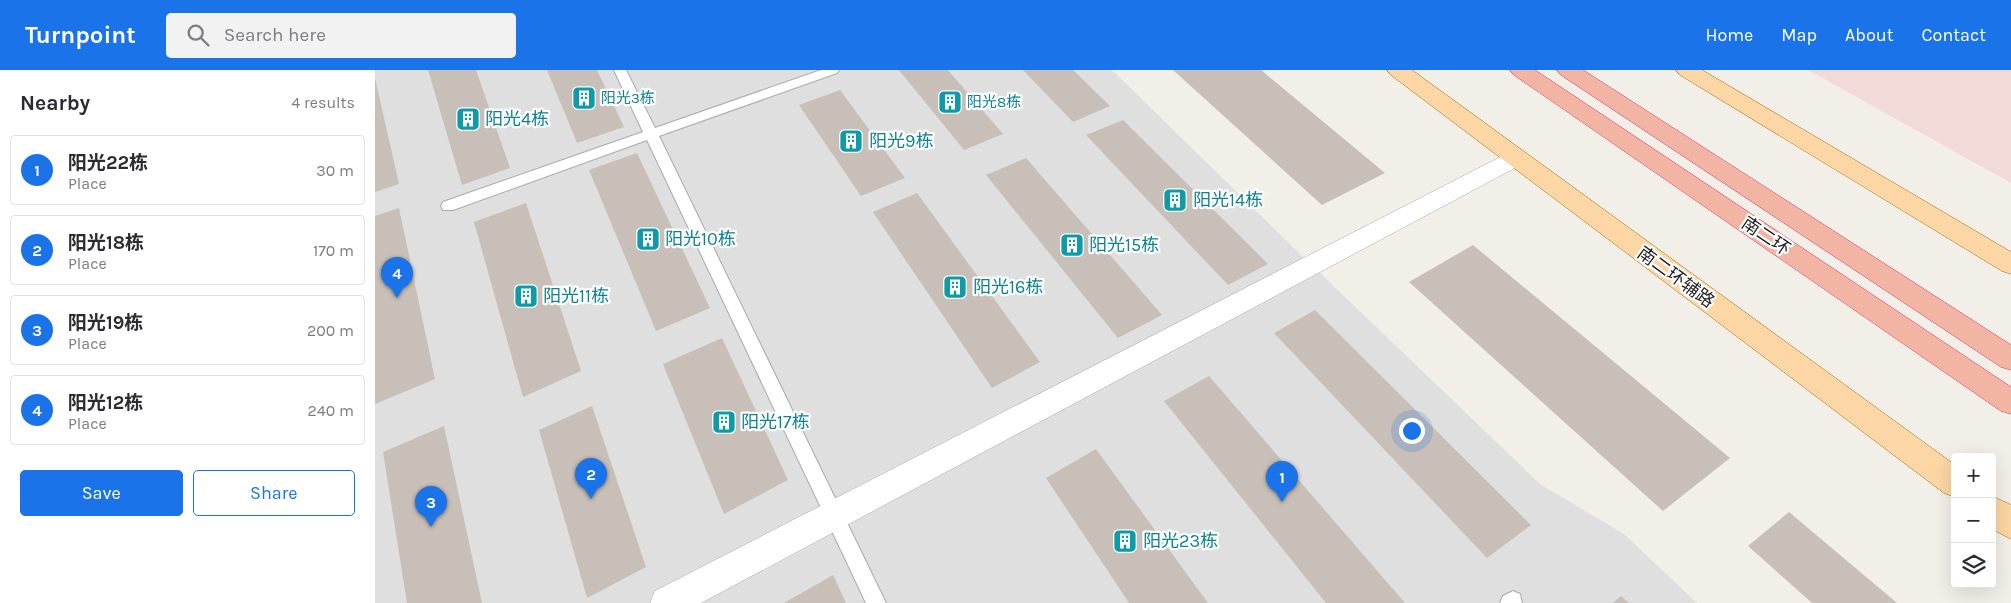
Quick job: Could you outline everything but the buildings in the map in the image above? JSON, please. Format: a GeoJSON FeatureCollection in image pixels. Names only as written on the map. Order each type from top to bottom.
{"type":"FeatureCollection","features":[{"type":"Feature","properties":{"kind":"highway","name":"南二环"},"geometry":{"type":"LineString","coordinates":[[1521,70],[2011,402]]}},
{"type":"Feature","properties":{"kind":"highway","name":"南二环"},"geometry":{"type":"LineString","coordinates":[[1568,70],[2011,359]]}},
{"type":"Feature","properties":{"kind":"main road","name":"南二环辅路"},"geometry":{"type":"LineString","coordinates":[[1398,70],[1951,480]]}},
{"type":"Feature","properties":{"kind":"main road"},"geometry":{"type":"LineString","coordinates":[[1687,70],[2011,264]]}},
{"type":"Feature","properties":{"kind":"main road"},"geometry":{"type":"LineString","coordinates":[[1996,513],[2011,524]]}},
{"type":"Feature","properties":{"kind":"street"},"geometry":{"type":"LineString","coordinates":[[667,603],[1516,158]]}},
{"type":"Feature","properties":{"kind":"lane"},"geometry":{"type":"LineString","coordinates":[[620,70],[876,603]]}},
{"type":"Feature","properties":{"kind":"lane"},"geometry":{"type":"LineString","coordinates":[[448,206],[833,70]]}},
{"type":"Feature","properties":{"kind":"shaded area"},"geometry":{"type":"Polygon","coordinates":[[[375,70],[1112,70],[1540,484],[1624,534],[1697,603],[375,603],[375,70]]]}},
{"type":"Feature","properties":{"kind":"shaded area"},"geometry":{"type":"Polygon","coordinates":[[[1808,70],[2011,70],[2011,183],[1808,70]]]}},
{"type":"Feature","properties":{"kind":"place","name":"阳光3栋"},"geometry":{"type":"Point","coordinates":[584,98]}},
{"type":"Feature","properties":{"kind":"place","name":"阳光8栋"},"geometry":{"type":"Point","coordinates":[950,102]}},
{"type":"Feature","properties":{"kind":"place","name":"阳光4栋"},"geometry":{"type":"Point","coordinates":[468,119]}},
{"type":"Feature","properties":{"kind":"place","name":"阳光9栋"},"geometry":{"type":"Point","coordinates":[851,141]}},
{"type":"Feature","properties":{"kind":"place","name":"阳光14栋"},"geometry":{"type":"Point","coordinates":[1175,200]}},
{"type":"Feature","properties":{"kind":"place","name":"阳光10栋"},"geometry":{"type":"Point","coordinates":[648,239]}},
{"type":"Feature","properties":{"kind":"place","name":"阳光15栋"},"geometry":{"type":"Point","coordinates":[1072,245]}},
{"type":"Feature","properties":{"kind":"place","name":"阳光16栋"},"geometry":{"type":"Point","coordinates":[955,287]}},
{"type":"Feature","properties":{"kind":"place","name":"阳光11栋"},"geometry":{"type":"Point","coordinates":[526,296]}},
{"type":"Feature","properties":{"kind":"place","name":"阳光12栋"},"geometry":{"type":"Point","coordinates":[397,298]}},
{"type":"Feature","properties":{"kind":"place","name":"阳光17栋"},"geometry":{"type":"Point","coordinates":[724,422]}},
{"type":"Feature","properties":{"kind":"place","name":"阳光18栋"},"geometry":{"type":"Point","coordinates":[591,499]}},
{"type":"Feature","properties":{"kind":"place","name":"阳光22栋"},"geometry":{"type":"Point","coordinates":[1282,502]}},
{"type":"Feature","properties":{"kind":"place","name":"阳光19栋"},"geometry":{"type":"Point","coordinates":[431,527]}},
{"type":"Feature","properties":{"kind":"place","name":"阳光23栋"},"geometry":{"type":"Point","coordinates":[1125,541]}}]}
